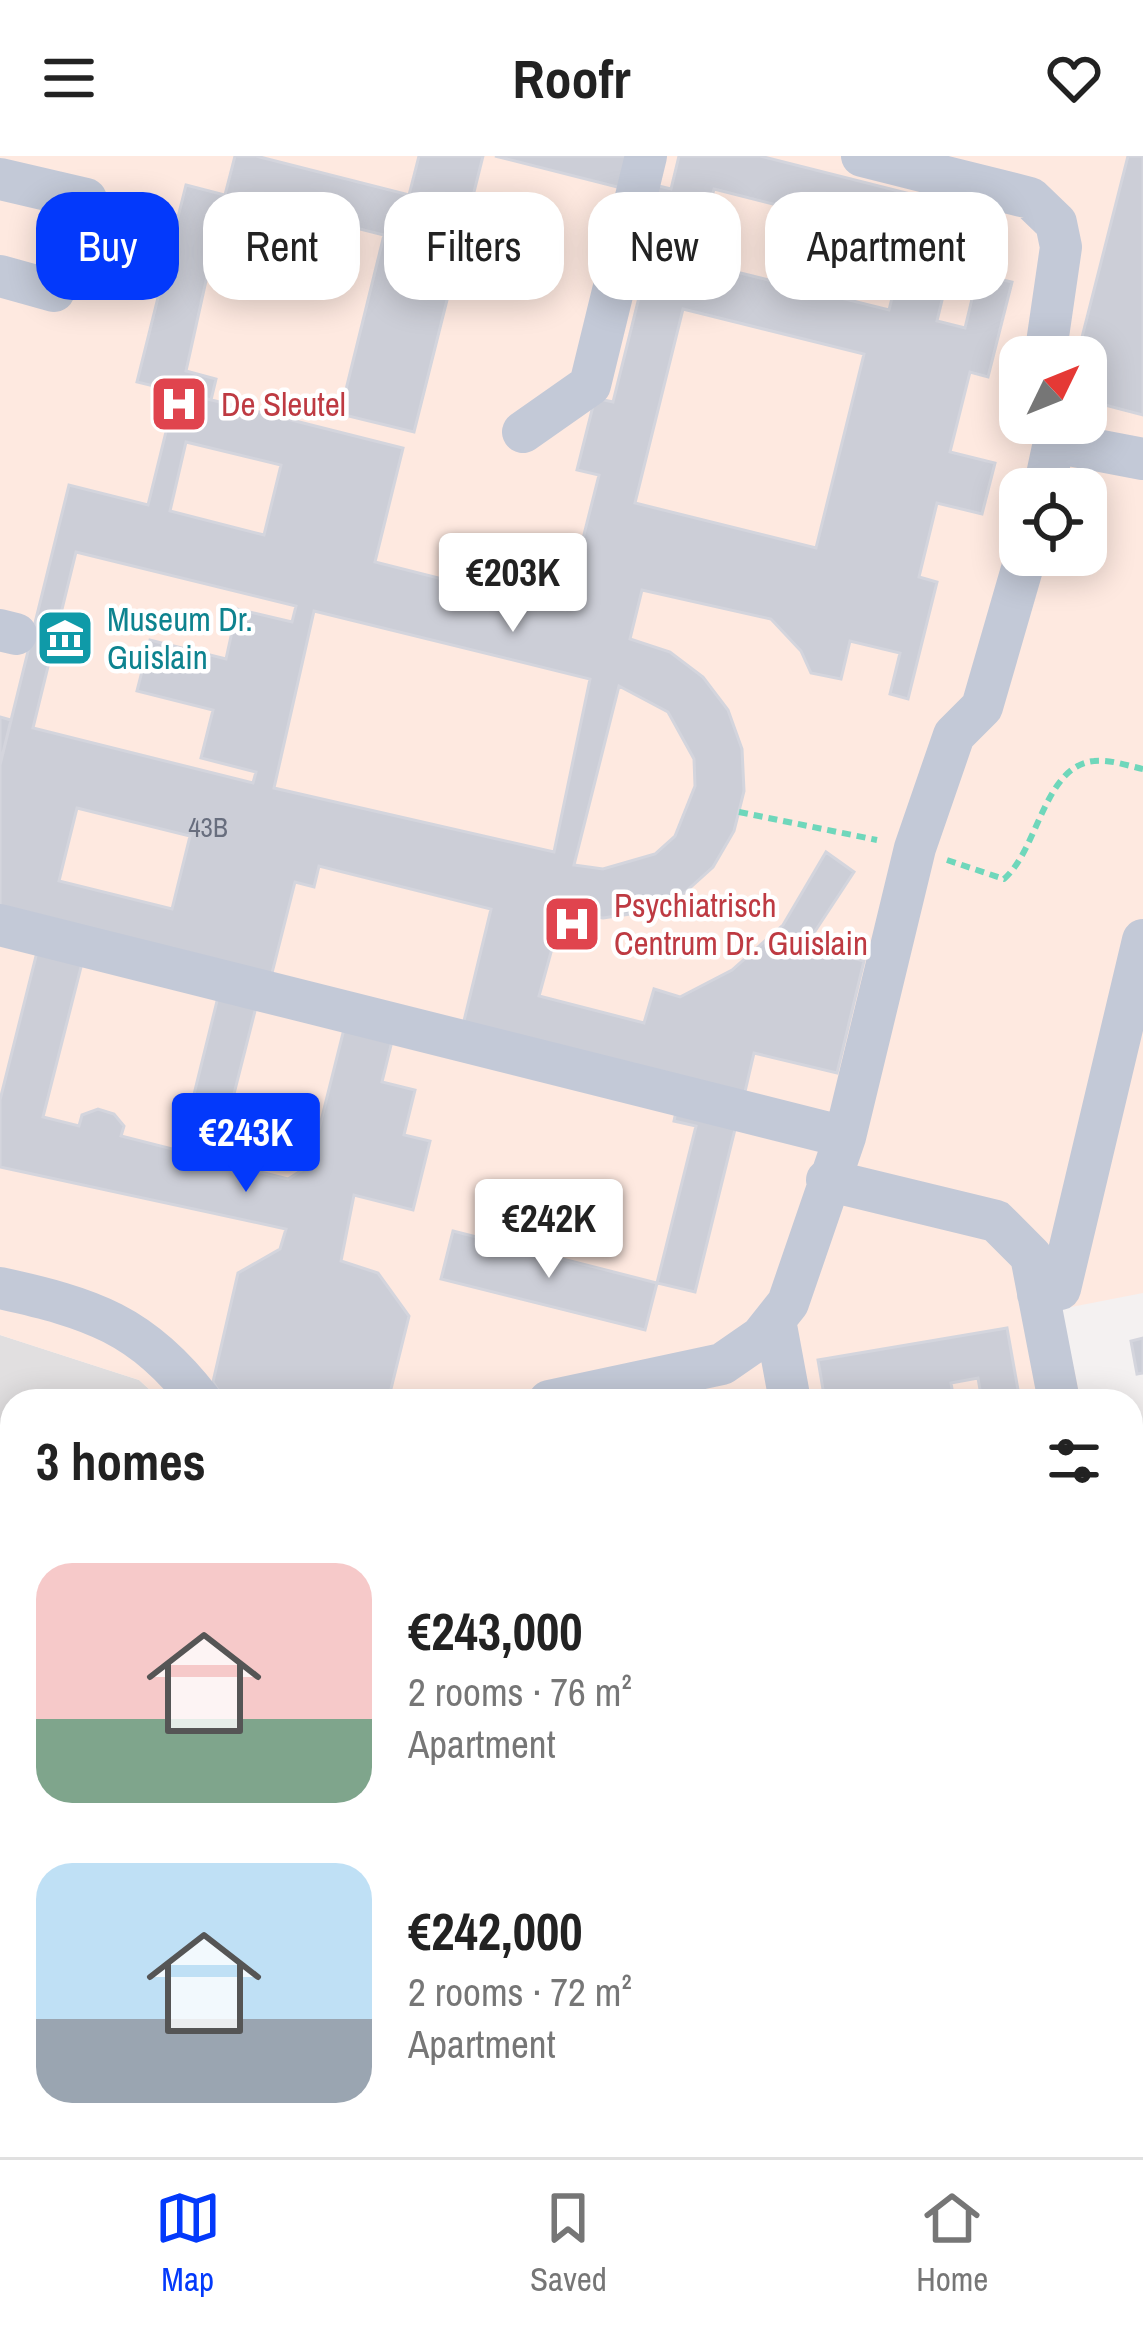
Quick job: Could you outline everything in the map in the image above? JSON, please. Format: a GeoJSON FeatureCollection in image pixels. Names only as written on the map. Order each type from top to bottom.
{"type":"FeatureCollection","features":[{"type":"Feature","properties":{"kind":"street"},"geometry":{"type":"LineString","coordinates":[[523,432],[590,385],[646,156]]}},
{"type":"Feature","properties":{"kind":"street"},"geometry":{"type":"LineString","coordinates":[[862,156],[1030,198],[1056,223],[1061,247],[1048,336]]}},
{"type":"Feature","properties":{"kind":"street"},"geometry":{"type":"LineString","coordinates":[[0,179],[56,192]]}},
{"type":"Feature","properties":{"kind":"street"},"geometry":{"type":"LineString","coordinates":[[0,276],[36,286]]}},
{"type":"Feature","properties":{"kind":"street"},"geometry":{"type":"LineString","coordinates":[[1092,444],[1143,459]]}},
{"type":"Feature","properties":{"kind":"street"},"geometry":{"type":"LineString","coordinates":[[660,1389],[722,1364],[761,1337],[806,1262],[827,1180],[844,1137],[915,848],[954,735],[982,706],[1019,576]]}},
{"type":"Feature","properties":{"kind":"street"},"geometry":{"type":"LineString","coordinates":[[0,926],[844,1137]]}},
{"type":"Feature","properties":{"kind":"street"},"geometry":{"type":"LineString","coordinates":[[1038,1294],[1060,1289],[1143,940]]}},
{"type":"Feature","properties":{"kind":"street"},"geometry":{"type":"LineString","coordinates":[[827,1180],[996,1221],[1014,1237],[1030,1256],[1057,1389]]}},
{"type":"Feature","properties":{"kind":"street"},"geometry":{"type":"LineString","coordinates":[[1014,1237],[1083,1195]]}},
{"type":"Feature","properties":{"kind":"street"},"geometry":{"type":"LineString","coordinates":[[0,1288],[74,1304],[133,1331],[174,1365],[192,1389]]}},
{"type":"Feature","properties":{"kind":"street"},"geometry":{"type":"LineString","coordinates":[[775,1320],[788,1389]]}},
{"type":"Feature","properties":{"kind":"shaded area","name":"Psychiatrisch Centrum Dr. Guislain"},"geometry":{"type":"Polygon","coordinates":[[[0,156],[1143,156],[1143,1293],[1061,1309],[1078,1389],[149,1389],[139,1380],[0,1335],[0,156]]]}},
{"type":"Feature","properties":{"kind":"shaded area"},"geometry":{"type":"Polygon","coordinates":[[[0,1335],[139,1380],[149,1389],[0,1389],[0,1335]]]}},
{"type":"Feature","properties":{"kind":"building"},"geometry":{"type":"Polygon","coordinates":[[[235,156],[256,156],[397,192],[384,192],[384,235],[360,229],[360,192],[226,192],[235,156]]]}},
{"type":"Feature","properties":{"kind":"building"},"geometry":{"type":"Polygon","coordinates":[[[419,156],[483,156],[474,192],[410,192],[419,156]]]}},
{"type":"Feature","properties":{"kind":"building"},"geometry":{"type":"Polygon","coordinates":[[[495,156],[634,156],[625,189],[495,156]]]}},
{"type":"Feature","properties":{"kind":"building"},"geometry":{"type":"Polygon","coordinates":[[[679,156],[760,156],[902,192],[765,192],[765,202],[741,192],[714,189],[649,192],[651,184],[671,189],[679,156]]]}},
{"type":"Feature","properties":{"kind":"building"},"geometry":{"type":"Polygon","coordinates":[[[1128,156],[1143,156],[1143,415],[1107,406],[1107,336],[1082,336],[1128,156]]]}},
{"type":"Feature","properties":{"kind":"building"},"geometry":{"type":"Polygon","coordinates":[[[186,185],[213,192],[203,192],[203,294],[186,371],[216,379],[211,400],[137,382],[157,300],[179,300],[179,213],[186,185]]]}},
{"type":"Feature","properties":{"kind":"building"},"geometry":{"type":"Polygon","coordinates":[[[384,235],[384,300],[447,300],[414,432],[340,414],[384,235]]]}},
{"type":"Feature","properties":{"kind":"building"},"geometry":{"type":"Polygon","coordinates":[[[741,273],[765,279],[765,300],[849,300],[889,310],[892,300],[942,300],[937,321],[965,328],[972,300],[1007,300],[988,377],[970,372],[950,452],[995,463],[982,514],[937,503],[919,577],[937,582],[908,699],[890,694],[900,653],[850,641],[841,679],[811,673],[801,651],[771,619],[642,590],[630,639],[670,652],[703,677],[728,710],[742,749],[744,791],[734,831],[713,867],[682,895],[644,912],[603,918],[562,912],[539,996],[644,1023],[654,989],[680,997],[732,970],[783,925],[826,852],[854,872],[806,945],[864,961],[837,1073],[754,1053],[744,1096],[463,1025],[491,909],[319,866],[314,887],[295,882],[271,977],[0,909],[0,765],[69,485],[148,505],[176,391],[403,448],[375,562],[565,610],[599,475],[577,470],[595,398],[613,402],[638,300],[741,300],[741,273]],[[683,309],[635,503],[816,548],[864,354],[683,309]],[[186,442],[170,511],[264,535],[281,465],[186,442]],[[76,552],[33,728],[253,783],[256,772],[201,758],[213,710],[137,691],[150,640],[226,659],[237,609],[292,622],[296,606],[76,552]],[[314,611],[274,788],[554,852],[590,679],[314,611]],[[619,686],[574,865],[603,869],[655,854],[675,836],[695,786],[694,759],[668,712],[619,686]],[[77,808],[59,881],[172,909],[190,836],[77,808]]]}},
{"type":"Feature","properties":{"kind":"building"},"geometry":{"type":"Polygon","coordinates":[[[0,717],[11,720],[0,765],[0,717]]]}},
{"type":"Feature","properties":{"kind":"building"},"geometry":{"type":"Polygon","coordinates":[[[38,948],[83,959],[43,1117],[79,1126],[82,1115],[98,1109],[114,1114],[124,1126],[121,1136],[180,1151],[219,993],[257,1003],[217,1161],[288,1179],[310,1165],[345,1025],[393,1037],[382,1082],[415,1090],[404,1135],[430,1141],[413,1210],[354,1195],[341,1261],[378,1273],[409,1316],[391,1389],[217,1389],[213,1382],[238,1273],[280,1249],[286,1229],[0,1167],[0,1100],[38,948]]]}},
{"type":"Feature","properties":{"kind":"building"},"geometry":{"type":"Polygon","coordinates":[[[677,1107],[737,1121],[695,1292],[657,1283],[696,1126],[674,1121],[677,1107]]]}},
{"type":"Feature","properties":{"kind":"building"},"geometry":{"type":"Polygon","coordinates":[[[453,1231],[657,1283],[645,1330],[441,1279],[453,1231]]]}},
{"type":"Feature","properties":{"kind":"building"},"geometry":{"type":"Polygon","coordinates":[[[1007,1328],[1018,1389],[980,1389],[978,1378],[951,1383],[952,1389],[823,1389],[818,1360],[1007,1328]]]}},
{"type":"Feature","properties":{"kind":"building"},"geometry":{"type":"Polygon","coordinates":[[[1143,1338],[1143,1373],[1137,1374],[1131,1341],[1143,1338]]]}},
{"type":"Feature","properties":{"kind":"place","name":"De Sleutel"},"geometry":{"type":"Point","coordinates":[179,404]}},
{"type":"Feature","properties":{"kind":"place","name":"Museum Dr. Guislain"},"geometry":{"type":"Point","coordinates":[65,638]}},
{"type":"Feature","properties":{"kind":"place","name":"Psychiatrisch Centrum Dr. Guislain"},"geometry":{"type":"Point","coordinates":[572,924]}}]}
